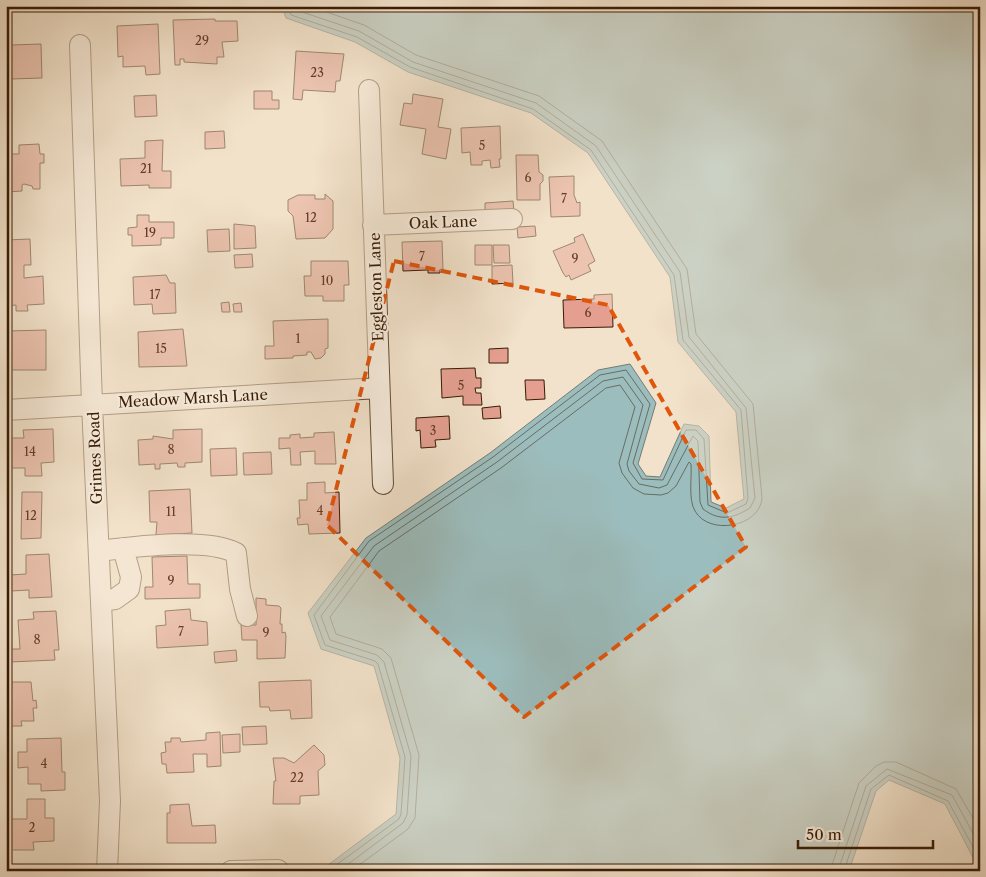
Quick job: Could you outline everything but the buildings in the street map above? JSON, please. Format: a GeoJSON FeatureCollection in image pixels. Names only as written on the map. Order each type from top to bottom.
{"type":"FeatureCollection","features":[{"type":"Feature","properties":{"kind":"street","name":"Grimes Road"},"geometry":{"type":"LineString","coordinates":[[80,45],[92,404],[110,801],[107,871]]}},
{"type":"Feature","properties":{"kind":"street","name":"Eggleston Lane"},"geometry":{"type":"LineString","coordinates":[[369,90],[383,484]]}},
{"type":"Feature","properties":{"kind":"street","name":"Oak Lane"},"geometry":{"type":"LineString","coordinates":[[373,225],[512,219]]}},
{"type":"Feature","properties":{"kind":"street","name":"Meadow Marsh Lane"},"geometry":{"type":"LineString","coordinates":[[6,410],[379,388]]}},
{"type":"Feature","properties":{"kind":"street"},"geometry":{"type":"LineString","coordinates":[[99,551],[190,544],[229,549],[236,553],[238,558],[240,589],[248,616]]}},
{"type":"Feature","properties":{"kind":"street"},"geometry":{"type":"LineString","coordinates":[[101,601],[115,599],[129,589],[131,576],[123,548]]}},
{"type":"Feature","properties":{"kind":"street"},"geometry":{"type":"LineString","coordinates":[[231,871],[278,870]]}},
{"type":"Feature","properties":{"kind":"highlighted area"},"geometry":{"type":"Polygon","coordinates":[[[394,261],[608,305],[746,547],[524,717],[327,525],[394,261]]]}},
{"type":"Feature","properties":{"kind":"water"},"geometry":{"type":"Polygon","coordinates":[[[282,6],[980,6],[980,871],[945,804],[889,780],[876,791],[849,871],[320,871],[396,814],[400,758],[374,666],[321,649],[308,613],[366,538],[490,453],[598,370],[630,364],[656,403],[638,464],[646,476],[660,477],[684,424],[699,426],[709,436],[711,502],[726,508],[744,499],[736,412],[678,342],[670,277],[588,153],[531,113],[408,72],[355,42],[286,18],[282,6]]]}}]}
